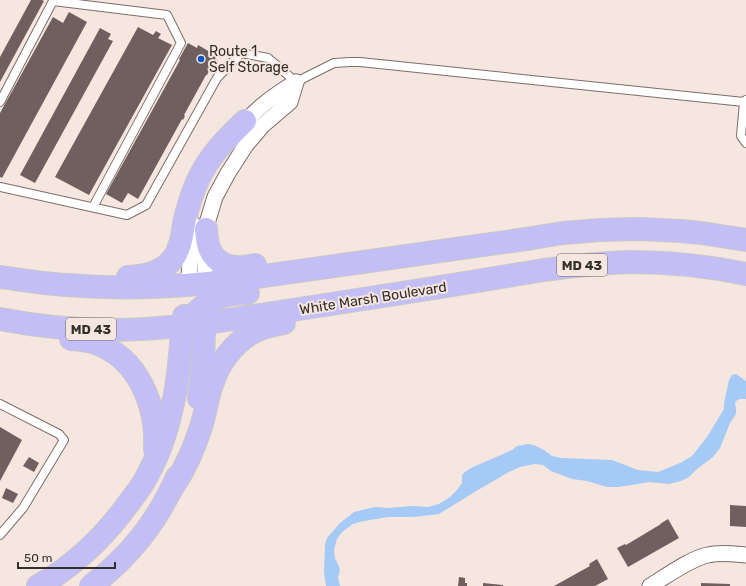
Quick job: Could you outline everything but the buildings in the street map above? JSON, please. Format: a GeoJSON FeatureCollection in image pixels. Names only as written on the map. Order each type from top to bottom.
{"type":"FeatureCollection","features":[{"type":"Feature","properties":{"kind":"highway"},"geometry":{"type":"LineString","coordinates":[[0,268],[108,277],[142,276],[160,270],[171,262],[177,253],[182,237],[188,206],[206,166],[224,142],[246,121]]}},
{"type":"Feature","properties":{"kind":"highway"},"geometry":{"type":"LineString","coordinates":[[206,229],[208,244],[212,255],[221,263],[235,268],[393,247],[448,244],[487,245]]}},
{"type":"Feature","properties":{"kind":"highway","name":"White Marsh Boulevard"},"geometry":{"type":"LineString","coordinates":[[0,319],[58,327],[90,329],[163,328],[193,308],[487,245],[563,233],[639,229],[680,231],[746,240]]}},
{"type":"Feature","properties":{"kind":"highway"},"geometry":{"type":"LineString","coordinates":[[0,305],[50,312],[98,315],[162,313],[172,310],[193,308],[225,296],[438,267],[461,262],[526,239]]}},
{"type":"Feature","properties":{"kind":"highway"},"geometry":{"type":"LineString","coordinates":[[38,586],[74,563],[105,533],[120,515],[146,478],[161,445],[171,415],[178,370],[202,272],[204,257]]}},
{"type":"Feature","properties":{"kind":"highway"},"geometry":{"type":"LineString","coordinates":[[91,586],[116,565],[140,540],[148,529],[183,470],[192,450],[201,428],[215,375],[232,350],[252,333],[281,323],[381,307],[571,270],[629,262]]}},
{"type":"Feature","properties":{"kind":"highway","name":"White Marsh Boulevard"},"geometry":{"type":"LineString","coordinates":[[0,277],[42,283],[89,287],[128,288],[193,308],[350,302],[544,270],[629,262],[674,264],[746,274]]}},
{"type":"Feature","properties":{"kind":"highway"},"geometry":{"type":"LineString","coordinates":[[171,490],[180,471],[196,418],[203,361],[193,308]]}},
{"type":"Feature","properties":{"kind":"highway"},"geometry":{"type":"LineString","coordinates":[[0,330],[95,343],[106,348],[124,360],[137,376],[150,400],[155,432],[154,462]]}},
{"type":"Feature","properties":{"kind":"street"},"geometry":{"type":"LineString","coordinates":[[193,308],[191,254],[194,218],[214,166],[225,147],[258,108],[296,82]]}},
{"type":"Feature","properties":{"kind":"street"},"geometry":{"type":"LineString","coordinates":[[204,257],[206,229],[215,198],[234,163],[254,135],[290,102],[296,82]]}},
{"type":"Feature","properties":{"kind":"street"},"geometry":{"type":"LineString","coordinates":[[650,586],[686,564],[708,555],[746,554]]}},
{"type":"Feature","properties":{"kind":"lane"},"geometry":{"type":"LineString","coordinates":[[0,102],[53,1],[167,15],[181,43],[93,207]]}},
{"type":"Feature","properties":{"kind":"lane"},"geometry":{"type":"LineString","coordinates":[[0,187],[127,215],[146,205],[217,78],[241,53],[268,58],[296,82],[334,63],[360,62],[745,101],[741,136],[746,143]]}},
{"type":"Feature","properties":{"kind":"lane"},"geometry":{"type":"LineString","coordinates":[[0,404],[59,434],[64,440],[24,508],[0,535]]}},
{"type":"Feature","properties":{"kind":"water"},"geometry":{"type":"Polygon","coordinates":[[[736,374],[746,381],[746,399],[736,401],[736,414],[730,423],[720,448],[713,457],[689,477],[669,484],[649,482],[618,487],[607,487],[587,481],[572,479],[551,471],[543,465],[535,464],[520,467],[439,514],[413,517],[388,517],[353,524],[342,532],[337,539],[334,550],[335,558],[340,570],[338,578],[340,586],[326,586],[324,572],[325,545],[327,538],[340,523],[354,512],[375,507],[428,507],[439,504],[456,491],[462,483],[462,475],[465,472],[512,450],[517,446],[528,444],[534,445],[552,456],[561,458],[612,460],[638,470],[658,472],[680,463],[692,456],[707,437],[724,409],[729,380],[732,375],[736,374]]]}},
{"type":"Feature","properties":{"kind":"place","name":"Route 1 Self Storage"},"geometry":{"type":"Point","coordinates":[201,59]}}]}
